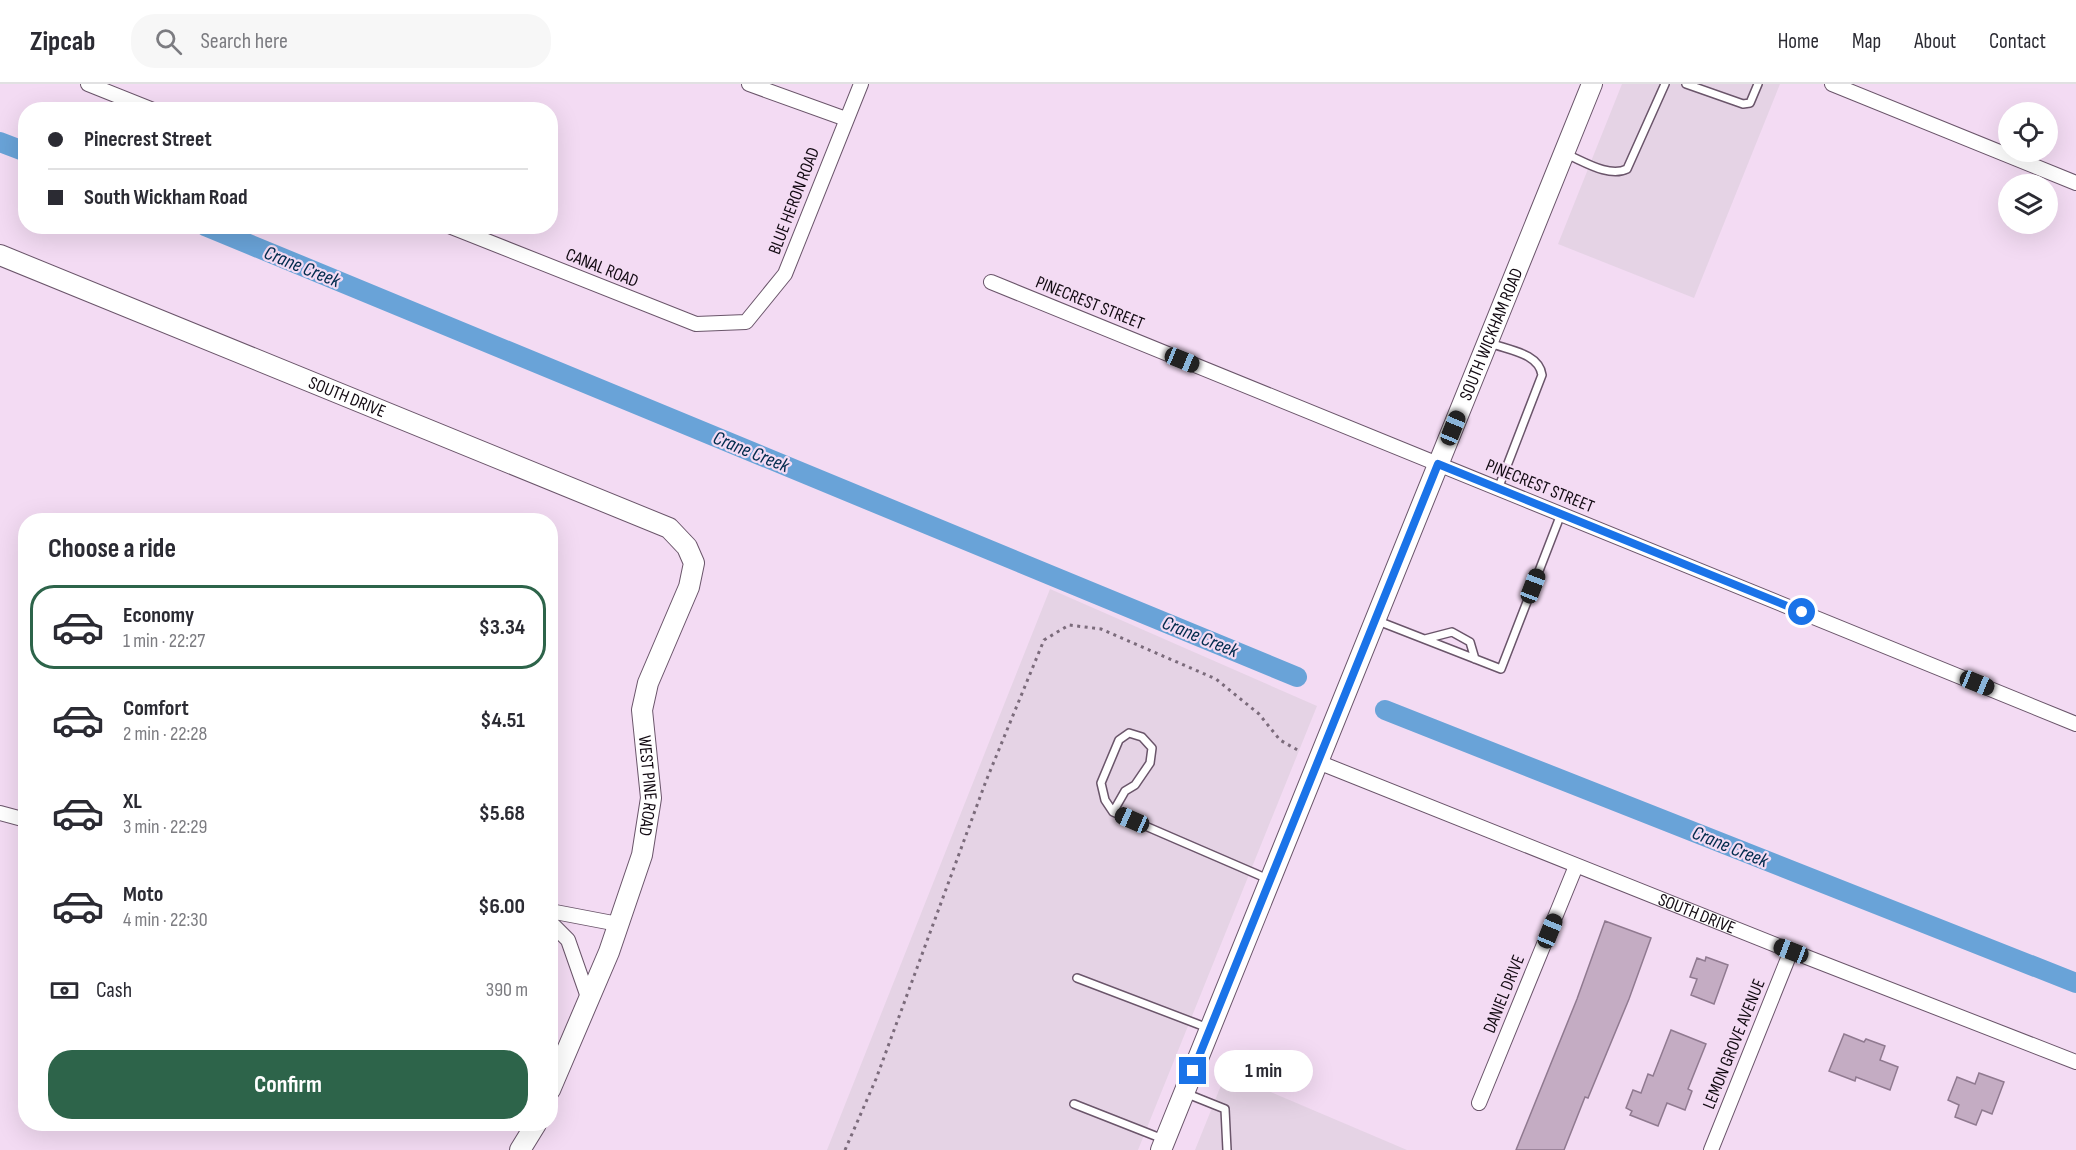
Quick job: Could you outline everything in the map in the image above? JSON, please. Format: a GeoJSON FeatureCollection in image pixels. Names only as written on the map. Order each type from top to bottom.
{"type":"FeatureCollection","features":[{"type":"Feature","properties":{"kind":"street"},"geometry":{"type":"LineString","coordinates":[[88,84],[133,102]]}},
{"type":"Feature","properties":{"kind":"street"},"geometry":{"type":"LineString","coordinates":[[749,84],[846,119]]}},
{"type":"Feature","properties":{"kind":"street","name":"BLUE HERON ROAD"},"geometry":{"type":"LineString","coordinates":[[746,322],[785,274],[861,84]]}},
{"type":"Feature","properties":{"kind":"street","name":"SOUTH WICKHAM ROAD"},"geometry":{"type":"LineString","coordinates":[[1163,1145],[1592,84]]}},
{"type":"Feature","properties":{"kind":"street"},"geometry":{"type":"LineString","coordinates":[[1832,84],[2076,183]]}},
{"type":"Feature","properties":{"kind":"street","name":"CANAL ROAD"},"geometry":{"type":"LineString","coordinates":[[469,234],[696,324],[746,322]]}},
{"type":"Feature","properties":{"kind":"street","name":"SOUTH DRIVE"},"geometry":{"type":"LineString","coordinates":[[0,255],[669,528],[687,547]]}},
{"type":"Feature","properties":{"kind":"street","name":"PINECREST STREET"},"geometry":{"type":"LineString","coordinates":[[991,282],[2076,724]]}},
{"type":"Feature","properties":{"kind":"street","name":"WEST PINE ROAD"},"geometry":{"type":"LineString","coordinates":[[558,1072],[589,1000],[642,855],[651,798],[642,710],[648,683],[689,587],[694,563],[687,547]]}},
{"type":"Feature","properties":{"kind":"street","name":"SOUTH DRIVE"},"geometry":{"type":"LineString","coordinates":[[1318,762],[2076,1062]]}},
{"type":"Feature","properties":{"kind":"street"},"geometry":{"type":"LineString","coordinates":[[0,813],[18,818]]}},
{"type":"Feature","properties":{"kind":"street","name":"DANIEL DRIVE"},"geometry":{"type":"LineString","coordinates":[[1479,1103],[1576,866]]}},
{"type":"Feature","properties":{"kind":"street"},"geometry":{"type":"LineString","coordinates":[[558,913],[618,924]]}},
{"type":"Feature","properties":{"kind":"street"},"geometry":{"type":"LineString","coordinates":[[558,930],[568,940],[589,1000]]}},
{"type":"Feature","properties":{"kind":"street","name":"LEMON GROVE AVENUE"},"geometry":{"type":"LineString","coordinates":[[1712,1150],[1791,951]]}},
{"type":"Feature","properties":{"kind":"street"},"geometry":{"type":"LineString","coordinates":[[520,1150],[532,1131]]}},
{"type":"Feature","properties":{"kind":"lane"},"geometry":{"type":"LineString","coordinates":[[1564,153],[1611,172],[1619,173],[1627,169],[1665,84]]}},
{"type":"Feature","properties":{"kind":"lane"},"geometry":{"type":"LineString","coordinates":[[1686,84],[1743,104],[1750,103],[1758,84]]}},
{"type":"Feature","properties":{"kind":"lane"},"geometry":{"type":"LineString","coordinates":[[1487,342],[1533,359],[1541,366],[1542,375],[1498,489]]}},
{"type":"Feature","properties":{"kind":"lane"},"geometry":{"type":"LineString","coordinates":[[1376,620],[1501,669],[1561,514]]}},
{"type":"Feature","properties":{"kind":"lane"},"geometry":{"type":"LineString","coordinates":[[1424,639],[1452,632],[1470,642],[1475,659]]}},
{"type":"Feature","properties":{"kind":"lane"},"geometry":{"type":"LineString","coordinates":[[1113,812],[1125,791],[1135,785],[1150,763],[1152,748],[1142,737],[1129,733],[1119,740],[1101,783],[1105,800],[1113,812],[1270,880]]}},
{"type":"Feature","properties":{"kind":"lane"},"geometry":{"type":"LineString","coordinates":[[1077,978],[1210,1029]]}},
{"type":"Feature","properties":{"kind":"lane"},"geometry":{"type":"LineString","coordinates":[[1184,1093],[1225,1109],[1227,1150]]}},
{"type":"Feature","properties":{"kind":"lane"},"geometry":{"type":"LineString","coordinates":[[1074,1104],[1163,1145]]}},
{"type":"Feature","properties":{"kind":"path"},"geometry":{"type":"LineString","coordinates":[[845,1150],[876,1079],[986,781],[1044,640],[1069,625],[1101,628],[1216,679],[1259,714],[1280,740],[1318,762]]}},
{"type":"Feature","properties":{"kind":"shaded area"},"geometry":{"type":"Polygon","coordinates":[[[1622,84],[1780,84],[1694,298],[1558,244],[1622,84]]]}},
{"type":"Feature","properties":{"kind":"shaded area"},"geometry":{"type":"Polygon","coordinates":[[[1050,589],[1317,706],[1138,1150],[827,1150],[1050,589]]]}},
{"type":"Feature","properties":{"kind":"shaded area"},"geometry":{"type":"Polygon","coordinates":[[[1226,1073],[1407,1150],[1195,1150],[1226,1073]]]}},
{"type":"Feature","properties":{"kind":"building"},"geometry":{"type":"Polygon","coordinates":[[[1605,921],[1651,938],[1629,999],[1564,1150],[1516,1150],[1577,999],[1605,921]]]}},
{"type":"Feature","properties":{"kind":"building"},"geometry":{"type":"Polygon","coordinates":[[[1706,957],[1728,965],[1714,1004],[1691,995],[1697,979],[1690,977],[1697,958],[1705,961],[1706,957]]]}},
{"type":"Feature","properties":{"kind":"building"},"geometry":{"type":"Polygon","coordinates":[[[1671,1030],[1706,1044],[1688,1089],[1692,1091],[1685,1110],[1667,1103],[1658,1126],[1630,1115],[1632,1111],[1626,1108],[1633,1090],[1641,1093],[1648,1074],[1653,1076],[1671,1030]]]}},
{"type":"Feature","properties":{"kind":"building"},"geometry":{"type":"Polygon","coordinates":[[[1844,1034],[1864,1042],[1866,1039],[1885,1046],[1880,1060],[1898,1067],[1890,1090],[1856,1077],[1855,1081],[1829,1071],[1844,1034]]]}},
{"type":"Feature","properties":{"kind":"building"},"geometry":{"type":"Polygon","coordinates":[[[1979,1073],[2004,1082],[1992,1114],[1982,1110],[1976,1125],[1955,1117],[1959,1105],[1948,1100],[1957,1077],[1975,1084],[1979,1073]]]}},
{"type":"Feature","properties":{"kind":"waterway","name":"Crane Creek"},"geometry":{"type":"LineString","coordinates":[[0,142],[18,149]]}},
{"type":"Feature","properties":{"kind":"waterway","name":"Crane Creek"},"geometry":{"type":"LineString","coordinates":[[224,234],[1297,677]]}},
{"type":"Feature","properties":{"kind":"waterway","name":"Crane Creek"},"geometry":{"type":"LineString","coordinates":[[1385,710],[2076,983]]}},
{"type":"Feature","properties":{"kind":"route"},"geometry":{"type":"LineString","coordinates":[[1193,1071],[1438,464],[1802,612]]}}]}
